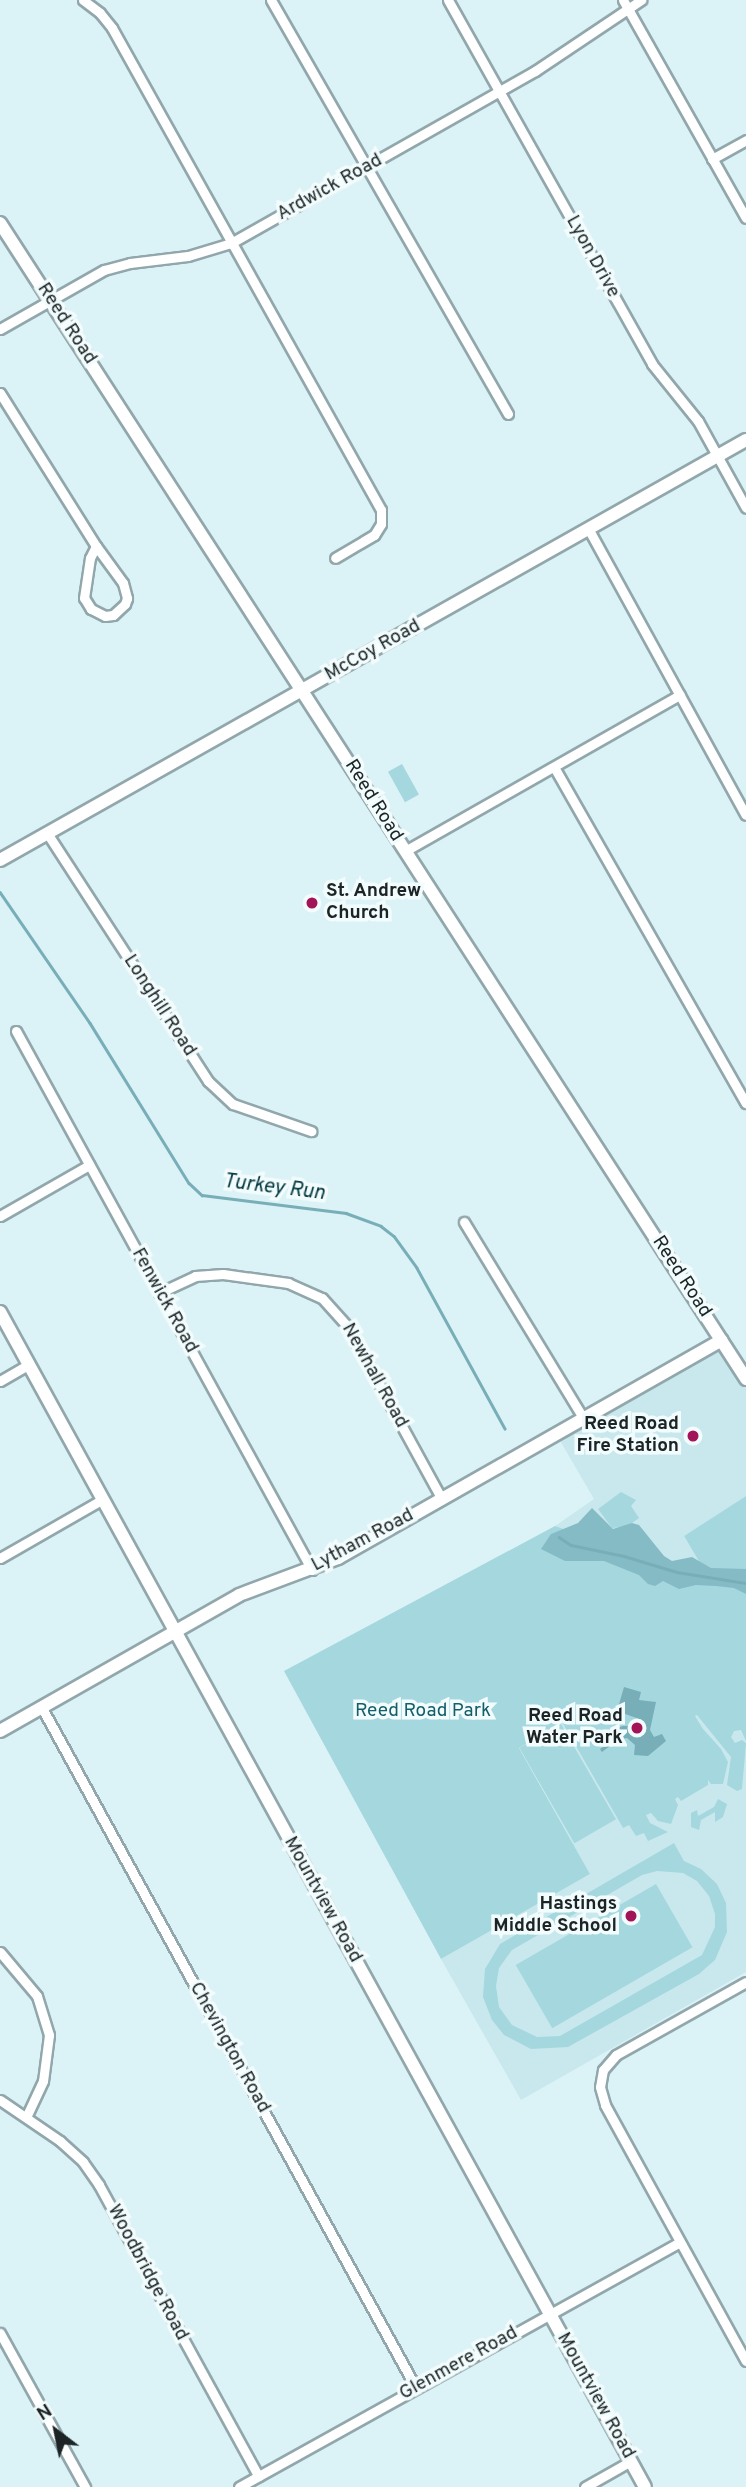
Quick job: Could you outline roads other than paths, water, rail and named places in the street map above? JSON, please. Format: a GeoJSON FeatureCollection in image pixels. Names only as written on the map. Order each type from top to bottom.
{"type":"FeatureCollection","features":[{"type":"Feature","properties":{"kind":"main road","name":"Reed Road"},"geometry":{"type":"LineString","coordinates":[[0,223],[746,1378]]}},
{"type":"Feature","properties":{"kind":"main road","name":"McCoy Road"},"geometry":{"type":"LineString","coordinates":[[0,860],[746,440]]}},
{"type":"Feature","properties":{"kind":"main road","name":"Mountview Road"},"geometry":{"type":"LineString","coordinates":[[0,1312],[645,2487]]}},
{"type":"Feature","properties":{"kind":"main road","name":"Lytham Road"},"geometry":{"type":"LineString","coordinates":[[0,1731],[239,1595],[338,1559],[721,1340]]}},
{"type":"Feature","properties":{"kind":"street"},"geometry":{"type":"LineString","coordinates":[[83,0],[100,13],[112,28],[381,510],[379,530],[335,558]]}},
{"type":"Feature","properties":{"kind":"street"},"geometry":{"type":"LineString","coordinates":[[271,0],[508,414]]}},
{"type":"Feature","properties":{"kind":"street","name":"Lyon Drive"},"geometry":{"type":"LineString","coordinates":[[448,0],[652,364],[689,407],[746,508]]}},
{"type":"Feature","properties":{"kind":"street","name":"Ardwick Road"},"geometry":{"type":"LineString","coordinates":[[0,328],[104,270],[130,263],[188,256],[231,243],[499,92],[626,4],[641,0]]}},
{"type":"Feature","properties":{"kind":"street"},"geometry":{"type":"LineString","coordinates":[[626,4],[746,218]]}},
{"type":"Feature","properties":{"kind":"street"},"geometry":{"type":"LineString","coordinates":[[712,159],[746,140]]}},
{"type":"Feature","properties":{"kind":"street"},"geometry":{"type":"LineString","coordinates":[[0,393],[126,590],[127,598],[120,610],[105,617],[91,609],[85,598],[90,558],[96,546]]}},
{"type":"Feature","properties":{"kind":"street"},"geometry":{"type":"LineString","coordinates":[[589,530],[746,815]]}},
{"type":"Feature","properties":{"kind":"street"},"geometry":{"type":"LineString","coordinates":[[405,850],[680,695]]}},
{"type":"Feature","properties":{"kind":"street"},"geometry":{"type":"LineString","coordinates":[[554,767],[746,1103]]}},
{"type":"Feature","properties":{"kind":"street","name":"Longhill Road"},"geometry":{"type":"LineString","coordinates":[[47,833],[208,1081],[233,1104],[311,1131]]}},
{"type":"Feature","properties":{"kind":"street","name":"Fenwick Road"},"geometry":{"type":"LineString","coordinates":[[16,1031],[312,1570]]}},
{"type":"Feature","properties":{"kind":"street"},"geometry":{"type":"LineString","coordinates":[[0,1216],[89,1165]]}},
{"type":"Feature","properties":{"kind":"street"},"geometry":{"type":"LineString","coordinates":[[464,1222],[583,1418]]}},
{"type":"Feature","properties":{"kind":"street","name":"Newhall Road"},"geometry":{"type":"LineString","coordinates":[[159,1293],[195,1276],[223,1274],[288,1283],[322,1298],[347,1326],[441,1498]]}},
{"type":"Feature","properties":{"kind":"street"},"geometry":{"type":"LineString","coordinates":[[0,1381],[29,1364]]}},
{"type":"Feature","properties":{"kind":"street"},"geometry":{"type":"LineString","coordinates":[[0,1558],[103,1499]]}},
{"type":"Feature","properties":{"kind":"street","name":"Chevington Road"},"geometry":{"type":"LineString","coordinates":[[42,1707],[416,2388]]}},
{"type":"Feature","properties":{"kind":"street"},"geometry":{"type":"LineString","coordinates":[[0,1952],[37,1996],[49,2035],[43,2081],[27,2116]]}},
{"type":"Feature","properties":{"kind":"street"},"geometry":{"type":"LineString","coordinates":[[746,1982],[616,2055],[606,2064],[601,2076],[600,2091],[605,2105],[746,2361]]}},
{"type":"Feature","properties":{"kind":"street","name":"Woodbridge Road"},"geometry":{"type":"LineString","coordinates":[[0,2100],[60,2141],[83,2162],[99,2185],[258,2476]]}},
{"type":"Feature","properties":{"kind":"street","name":"Glenmere Road"},"geometry":{"type":"LineString","coordinates":[[239,2487],[680,2242]]}},
{"type":"Feature","properties":{"kind":"street"},"geometry":{"type":"LineString","coordinates":[[0,2333],[85,2487]]}},
{"type":"Feature","properties":{"kind":"street"},"geometry":{"type":"LineString","coordinates":[[585,2487],[631,2461]]}},
{"type":"Feature","properties":{"kind":"waterway","name":"Turkey Run"},"geometry":{"type":"LineString","coordinates":[[0,892],[90,1023],[189,1183],[202,1195],[346,1213],[381,1226],[394,1236],[417,1268],[505,1429]]}},
{"type":"Feature","properties":{"kind":"waterway","name":"Turkey Run"},"geometry":{"type":"LineString","coordinates":[[559,1537],[571,1545],[624,1556],[677,1572],[746,1583]]}},
{"type":"Feature","properties":{"kind":"place","name":"St. Andrew Church"},"geometry":{"type":"Point","coordinates":[312,903]}},
{"type":"Feature","properties":{"kind":"place","name":"Reed Road Fire Station"},"geometry":{"type":"Point","coordinates":[693,1436]}},
{"type":"Feature","properties":{"kind":"place","name":"Reed Road Water Park"},"geometry":{"type":"Point","coordinates":[637,1728]}},
{"type":"Feature","properties":{"kind":"place","name":"Hastings Middle School"},"geometry":{"type":"Point","coordinates":[631,1916]}},
{"type":"Feature","properties":{"kind":"park label","name":"Reed Road Park"},"geometry":{"type":"Point","coordinates":[423,1712]}}]}
